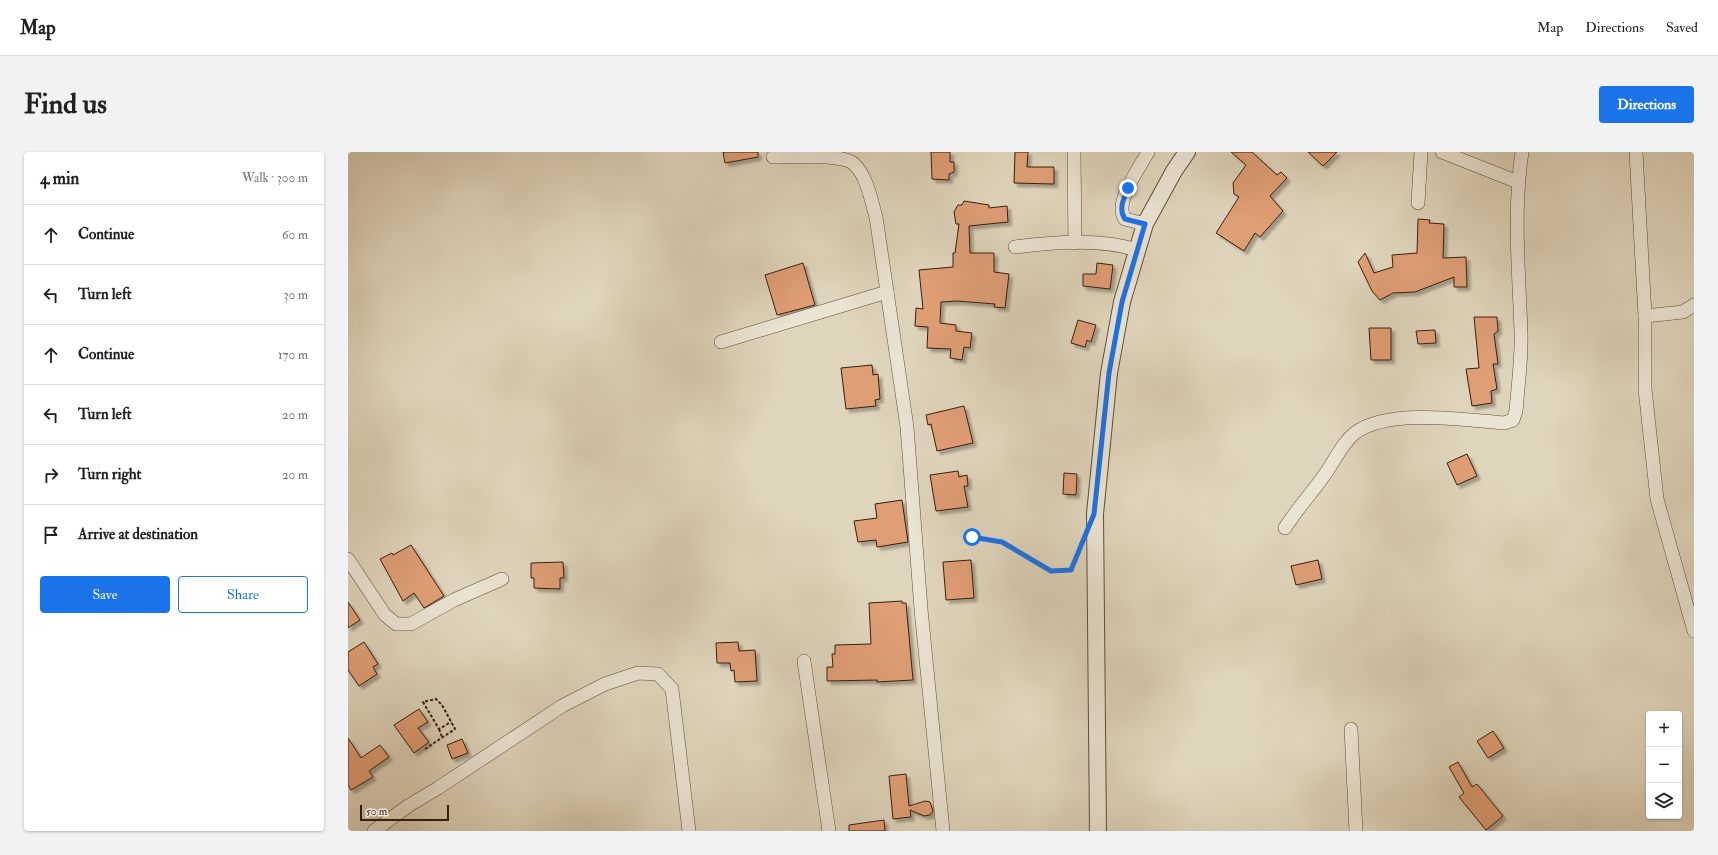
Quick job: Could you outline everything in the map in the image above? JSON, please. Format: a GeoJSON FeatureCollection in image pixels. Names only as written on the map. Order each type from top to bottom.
{"type":"FeatureCollection","features":[{"type":"Feature","properties":{"kind":"street"},"geometry":{"type":"LineString","coordinates":[[1074,152],[1075,243]]}},
{"type":"Feature","properties":{"kind":"street"},"geometry":{"type":"LineString","coordinates":[[1145,224],[1125,219],[1121,214],[1121,205],[1128,188],[1148,152]]}},
{"type":"Feature","properties":{"kind":"street"},"geometry":{"type":"LineString","coordinates":[[1098,831],[1094,514],[1109,373],[1122,302],[1136,250],[1145,224],[1174,171],[1187,152]]}},
{"type":"Feature","properties":{"kind":"street"},"geometry":{"type":"LineString","coordinates":[[1418,203],[1421,152]]}},
{"type":"Feature","properties":{"kind":"street"},"geometry":{"type":"LineString","coordinates":[[1442,152],[1518,182]]}},
{"type":"Feature","properties":{"kind":"street"},"geometry":{"type":"LineString","coordinates":[[1285,528],[1355,433],[1370,425],[1422,417],[1504,423],[1513,420],[1516,411],[1521,334],[1517,248],[1518,182],[1522,152]]}},
{"type":"Feature","properties":{"kind":"street"},"geometry":{"type":"LineString","coordinates":[[1636,152],[1645,316],[1645,389],[1657,499],[1694,632]]}},
{"type":"Feature","properties":{"kind":"street"},"geometry":{"type":"LineString","coordinates":[[773,157],[842,158],[853,162],[860,171],[869,193],[876,217],[907,427],[921,616],[942,831]]}},
{"type":"Feature","properties":{"kind":"street"},"geometry":{"type":"LineString","coordinates":[[1016,247],[1043,243],[1075,243],[1125,246],[1136,250]]}},
{"type":"Feature","properties":{"kind":"street"},"geometry":{"type":"LineString","coordinates":[[722,342],[887,292]]}},
{"type":"Feature","properties":{"kind":"street"},"geometry":{"type":"LineString","coordinates":[[1645,316],[1683,312],[1694,305]]}},
{"type":"Feature","properties":{"kind":"street"},"geometry":{"type":"LineString","coordinates":[[349,564],[385,615],[391,621],[401,625],[411,624],[454,600],[502,579]]}},
{"type":"Feature","properties":{"kind":"street"},"geometry":{"type":"LineString","coordinates":[[804,661],[829,831]]}},
{"type":"Feature","properties":{"kind":"street"},"geometry":{"type":"LineString","coordinates":[[374,831],[408,806],[562,706],[606,684],[638,673],[658,674],[672,689],[689,831]]}},
{"type":"Feature","properties":{"kind":"street"},"geometry":{"type":"LineString","coordinates":[[1351,729],[1356,831]]}},
{"type":"Feature","properties":{"kind":"path"},"geometry":{"type":"LineString","coordinates":[[972,537],[1002,542],[1051,571],[1071,570],[1083,542]]}},
{"type":"Feature","properties":{"kind":"path"},"geometry":{"type":"LineString","coordinates":[[425,749],[442,738],[455,729],[442,706],[436,700],[423,702],[439,729],[442,738]]}},
{"type":"Feature","properties":{"kind":"path"},"geometry":{"type":"LineString","coordinates":[[439,729],[452,722]]}},
{"type":"Feature","properties":{"kind":"building"},"geometry":{"type":"Polygon","coordinates":[[[723,152],[758,152],[758,157],[725,163],[723,152]]]}},
{"type":"Feature","properties":{"kind":"building"},"geometry":{"type":"Polygon","coordinates":[[[931,152],[950,152],[950,162],[954,162],[954,172],[949,174],[949,180],[932,179],[931,152]]]}},
{"type":"Feature","properties":{"kind":"building"},"geometry":{"type":"Polygon","coordinates":[[[1015,152],[1028,152],[1027,167],[1054,167],[1054,184],[1014,183],[1015,152]]]}},
{"type":"Feature","properties":{"kind":"building"},"geometry":{"type":"Polygon","coordinates":[[[1231,152],[1252,152],[1277,175],[1281,172],[1287,178],[1270,196],[1283,211],[1260,237],[1255,233],[1244,251],[1216,233],[1239,197],[1234,194],[1233,183],[1246,165],[1231,152]]]}},
{"type":"Feature","properties":{"kind":"building"},"geometry":{"type":"Polygon","coordinates":[[[1308,152],[1337,152],[1323,166],[1308,152]]]}},
{"type":"Feature","properties":{"kind":"building"},"geometry":{"type":"Polygon","coordinates":[[[964,201],[989,205],[989,208],[1007,206],[1008,222],[969,226],[970,253],[994,253],[994,272],[1009,274],[1005,308],[994,307],[995,304],[957,301],[941,302],[940,323],[956,325],[956,331],[972,333],[970,348],[964,347],[962,360],[950,358],[951,349],[927,348],[928,327],[915,326],[916,308],[923,309],[919,270],[953,267],[953,253],[955,253],[959,224],[956,224],[954,212],[958,205],[962,205],[964,201]]]}},
{"type":"Feature","properties":{"kind":"building"},"geometry":{"type":"Polygon","coordinates":[[[1418,219],[1430,220],[1429,223],[1444,224],[1443,258],[1466,257],[1467,287],[1454,287],[1454,277],[1415,292],[1393,293],[1380,300],[1372,291],[1358,262],[1365,253],[1374,273],[1393,267],[1392,255],[1417,253],[1418,219]]]}},
{"type":"Feature","properties":{"kind":"building"},"geometry":{"type":"Polygon","coordinates":[[[803,263],[815,305],[777,315],[765,275],[803,263]]]}},
{"type":"Feature","properties":{"kind":"building"},"geometry":{"type":"Polygon","coordinates":[[[1097,263],[1113,265],[1110,289],[1083,286],[1083,274],[1096,274],[1097,263]]]}},
{"type":"Feature","properties":{"kind":"building"},"geometry":{"type":"Polygon","coordinates":[[[1474,317],[1497,317],[1498,331],[1494,334],[1498,364],[1493,364],[1497,389],[1491,391],[1492,403],[1472,406],[1466,369],[1479,368],[1474,317]]]}},
{"type":"Feature","properties":{"kind":"building"},"geometry":{"type":"Polygon","coordinates":[[[1078,320],[1096,325],[1091,342],[1087,340],[1085,347],[1071,343],[1078,320]]]}},
{"type":"Feature","properties":{"kind":"building"},"geometry":{"type":"Polygon","coordinates":[[[1369,328],[1391,328],[1391,360],[1371,360],[1369,328]]]}},
{"type":"Feature","properties":{"kind":"building"},"geometry":{"type":"Polygon","coordinates":[[[1435,330],[1436,343],[1418,344],[1416,331],[1435,330]]]}},
{"type":"Feature","properties":{"kind":"building"},"geometry":{"type":"Polygon","coordinates":[[[872,365],[873,375],[878,374],[880,399],[875,400],[876,406],[846,409],[841,368],[872,365]]]}},
{"type":"Feature","properties":{"kind":"building"},"geometry":{"type":"Polygon","coordinates":[[[964,406],[973,443],[937,451],[931,424],[928,425],[926,415],[964,406]]]}},
{"type":"Feature","properties":{"kind":"building"},"geometry":{"type":"Polygon","coordinates":[[[1467,454],[1477,476],[1457,485],[1447,463],[1467,454]]]}},
{"type":"Feature","properties":{"kind":"building"},"geometry":{"type":"Polygon","coordinates":[[[958,471],[959,477],[967,475],[968,486],[964,486],[968,507],[936,511],[930,475],[958,471]]]}},
{"type":"Feature","properties":{"kind":"building"},"geometry":{"type":"Polygon","coordinates":[[[1064,473],[1077,474],[1076,495],[1063,494],[1064,473]]]}},
{"type":"Feature","properties":{"kind":"building"},"geometry":{"type":"Polygon","coordinates":[[[902,500],[908,542],[877,547],[876,540],[858,542],[854,521],[877,518],[875,504],[902,500]]]}},
{"type":"Feature","properties":{"kind":"building"},"geometry":{"type":"Polygon","coordinates":[[[411,545],[444,596],[424,608],[414,593],[403,601],[380,559],[392,553],[393,555],[411,545]]]}},
{"type":"Feature","properties":{"kind":"building"},"geometry":{"type":"Polygon","coordinates":[[[971,560],[974,598],[946,600],[943,562],[971,560]]]}},
{"type":"Feature","properties":{"kind":"building"},"geometry":{"type":"Polygon","coordinates":[[[1318,560],[1322,579],[1296,585],[1291,566],[1318,560]]]}},
{"type":"Feature","properties":{"kind":"building"},"geometry":{"type":"Polygon","coordinates":[[[563,562],[564,578],[560,578],[560,589],[534,588],[534,578],[531,578],[531,563],[563,562]]]}},
{"type":"Feature","properties":{"kind":"building"},"geometry":{"type":"Polygon","coordinates":[[[902,601],[902,603],[906,603],[913,680],[877,682],[877,680],[827,681],[827,667],[833,667],[832,654],[835,654],[835,645],[871,644],[869,603],[902,601]]]}},
{"type":"Feature","properties":{"kind":"building"},"geometry":{"type":"Polygon","coordinates":[[[348,602],[360,620],[348,628],[348,602]]]}},
{"type":"Feature","properties":{"kind":"building"},"geometry":{"type":"Polygon","coordinates":[[[364,642],[378,664],[373,667],[377,674],[359,686],[348,670],[348,652],[364,642]]]}},
{"type":"Feature","properties":{"kind":"building"},"geometry":{"type":"Polygon","coordinates":[[[738,642],[739,651],[755,650],[757,681],[735,682],[734,670],[731,671],[730,663],[717,663],[716,643],[738,642]]]}},
{"type":"Feature","properties":{"kind":"building"},"geometry":{"type":"Polygon","coordinates":[[[419,709],[428,722],[418,728],[429,742],[414,753],[394,725],[419,709]]]}},
{"type":"Feature","properties":{"kind":"building"},"geometry":{"type":"Polygon","coordinates":[[[1493,731],[1504,748],[1488,758],[1477,741],[1493,731]]]}},
{"type":"Feature","properties":{"kind":"building"},"geometry":{"type":"Polygon","coordinates":[[[348,738],[361,758],[380,745],[389,757],[369,771],[373,777],[351,790],[348,785],[348,738]]]}},
{"type":"Feature","properties":{"kind":"building"},"geometry":{"type":"Polygon","coordinates":[[[462,739],[468,753],[452,759],[447,745],[462,739]]]}},
{"type":"Feature","properties":{"kind":"building"},"geometry":{"type":"Polygon","coordinates":[[[1458,762],[1472,787],[1477,784],[1503,816],[1486,830],[1459,797],[1464,793],[1449,767],[1458,762]]]}},
{"type":"Feature","properties":{"kind":"building"},"geometry":{"type":"Polygon","coordinates":[[[906,774],[909,806],[925,801],[930,802],[933,811],[930,815],[924,816],[910,810],[911,817],[893,819],[889,776],[906,774]]]}},
{"type":"Feature","properties":{"kind":"building"},"geometry":{"type":"Polygon","coordinates":[[[884,820],[885,831],[849,831],[849,825],[884,820]]]}},
{"type":"Feature","properties":{"kind":"route"},"geometry":{"type":"LineString","coordinates":[[972,537],[1002,542],[1051,571],[1071,570],[1094,514],[1109,373],[1122,302],[1136,250],[1145,224],[1125,219],[1121,214],[1121,205],[1128,188]]}}]}
